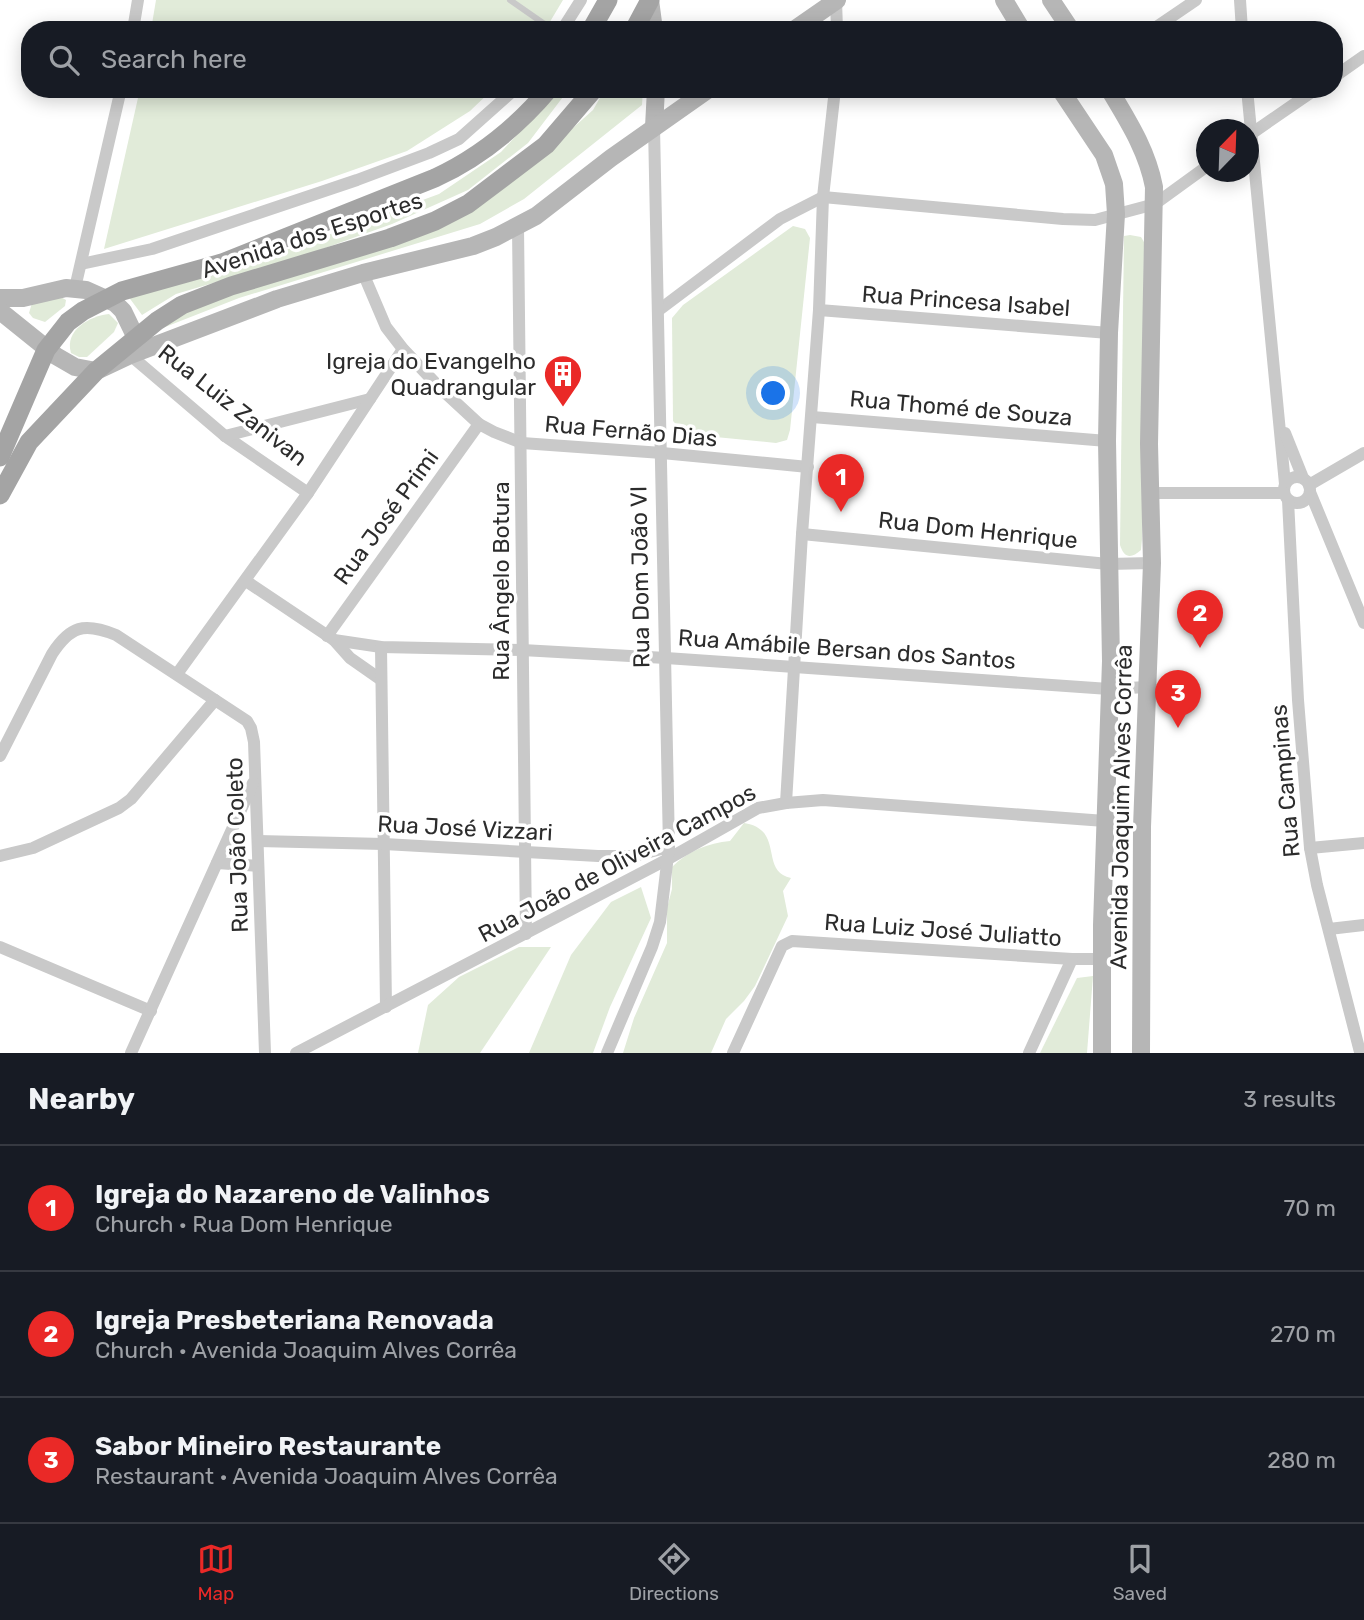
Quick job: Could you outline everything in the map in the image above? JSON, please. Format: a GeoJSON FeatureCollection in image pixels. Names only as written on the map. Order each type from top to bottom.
{"type":"FeatureCollection","features":[{"type":"Feature","properties":{"kind":"main road"},"geometry":{"type":"LineString","coordinates":[[596,21],[608,0]]}},
{"type":"Feature","properties":{"kind":"main road"},"geometry":{"type":"LineString","coordinates":[[639,21],[650,0]]}},
{"type":"Feature","properties":{"kind":"main road"},"geometry":{"type":"LineString","coordinates":[[650,0],[653,21]]}},
{"type":"Feature","properties":{"kind":"main road"},"geometry":{"type":"LineString","coordinates":[[807,21],[836,0]]}},
{"type":"Feature","properties":{"kind":"main road"},"geometry":{"type":"LineString","coordinates":[[1004,0],[1017,21]]}},
{"type":"Feature","properties":{"kind":"main road"},"geometry":{"type":"LineString","coordinates":[[1051,0],[1065,21]]}},
{"type":"Feature","properties":{"kind":"main road","name":"Avenida dos Esportes"},"geometry":{"type":"LineString","coordinates":[[0,457],[46,350],[68,322],[122,291],[222,263],[435,178],[458,167],[496,142],[540,98]]}},
{"type":"Feature","properties":{"kind":"main road","name":"Avenida dos Esportes"},"geometry":{"type":"LineString","coordinates":[[0,495],[29,442],[96,371],[133,347],[157,321],[183,305],[231,286],[390,238],[435,221],[468,204],[546,145],[586,98]]}},
{"type":"Feature","properties":{"kind":"main road","name":"Rua Dom João VI"},"geometry":{"type":"LineString","coordinates":[[654,128],[656,98]]}},
{"type":"Feature","properties":{"kind":"main road"},"geometry":{"type":"LineString","coordinates":[[0,298],[23,298],[45,291],[75,288],[86,290],[115,303],[123,311],[133,347],[363,273],[473,246],[518,227],[696,98]]}},
{"type":"Feature","properties":{"kind":"main road","name":"Avenida Joaquim Alves Corrêa"},"geometry":{"type":"LineString","coordinates":[[1066,98],[1104,155],[1114,184],[1116,214],[1109,333],[1107,441],[1109,689],[1102,1053]]}},
{"type":"Feature","properties":{"kind":"main road","name":"Avenida Joaquim Alves Corrêa"},"geometry":{"type":"LineString","coordinates":[[1114,98],[1147,156],[1154,187],[1149,444],[1152,563],[1142,827],[1141,1053]]}},
{"type":"Feature","properties":{"kind":"main road"},"geometry":{"type":"LineString","coordinates":[[15,325],[23,298]]}},
{"type":"Feature","properties":{"kind":"main road"},"geometry":{"type":"LineString","coordinates":[[0,311],[46,350],[75,367],[96,371]]}},
{"type":"Feature","properties":{"kind":"street"},"geometry":{"type":"LineString","coordinates":[[134,21],[138,0]]}},
{"type":"Feature","properties":{"kind":"street"},"geometry":{"type":"LineString","coordinates":[[566,21],[581,0]]}},
{"type":"Feature","properties":{"kind":"street"},"geometry":{"type":"LineString","coordinates":[[836,0],[837,21]]}},
{"type":"Feature","properties":{"kind":"street"},"geometry":{"type":"LineString","coordinates":[[1165,21],[1196,0]]}},
{"type":"Feature","properties":{"kind":"street"},"geometry":{"type":"LineString","coordinates":[[1240,0],[1241,21]]}},
{"type":"Feature","properties":{"kind":"street"},"geometry":{"type":"LineString","coordinates":[[1343,70],[1364,56]]}},
{"type":"Feature","properties":{"kind":"street"},"geometry":{"type":"LineString","coordinates":[[75,288],[119,98]]}},
{"type":"Feature","properties":{"kind":"street"},"geometry":{"type":"LineString","coordinates":[[80,264],[152,249],[429,153],[459,139],[505,98]]}},
{"type":"Feature","properties":{"kind":"street"},"geometry":{"type":"LineString","coordinates":[[786,803],[819,310],[823,197],[834,98]]}},
{"type":"Feature","properties":{"kind":"street","name":"Rua Campinas"},"geometry":{"type":"LineString","coordinates":[[1248,98],[1249,119]]}},
{"type":"Feature","properties":{"kind":"street"},"geometry":{"type":"LineString","coordinates":[[1259,130],[1303,98]]}},
{"type":"Feature","properties":{"kind":"street","name":"Rua Dom João VI"},"geometry":{"type":"LineString","coordinates":[[607,1053],[660,922],[668,853],[654,128]]}},
{"type":"Feature","properties":{"kind":"street"},"geometry":{"type":"LineString","coordinates":[[659,310],[780,219],[823,197],[1095,220],[1154,204],[1196,174]]}},
{"type":"Feature","properties":{"kind":"street","name":"Rua Campinas"},"geometry":{"type":"LineString","coordinates":[[1254,182],[1280,419],[1310,848],[1317,885],[1362,1052]]}},
{"type":"Feature","properties":{"kind":"street","name":"Rua Ângelo Botura"},"geometry":{"type":"LineString","coordinates":[[518,227],[526,934]]}},
{"type":"Feature","properties":{"kind":"street","name":"Rua Fernão Dias"},"geometry":{"type":"LineString","coordinates":[[363,273],[386,327],[403,349],[439,387],[480,424],[522,443],[808,467]]}},
{"type":"Feature","properties":{"kind":"street","name":"Rua Princesa Isabel"},"geometry":{"type":"LineString","coordinates":[[819,310],[1109,333]]}},
{"type":"Feature","properties":{"kind":"street","name":"Rua Luiz Zanivan"},"geometry":{"type":"LineString","coordinates":[[133,347],[225,436],[308,494]]}},
{"type":"Feature","properties":{"kind":"street"},"geometry":{"type":"LineString","coordinates":[[177,674],[308,494],[403,349]]}},
{"type":"Feature","properties":{"kind":"street"},"geometry":{"type":"LineString","coordinates":[[225,436],[370,400]]}},
{"type":"Feature","properties":{"kind":"street","name":"Rua Thomé de Souza"},"geometry":{"type":"LineString","coordinates":[[812,417],[1107,441]]}},
{"type":"Feature","properties":{"kind":"street","name":"Rua Campinas"},"geometry":{"type":"LineString","coordinates":[[1280,419],[1364,623]]}},
{"type":"Feature","properties":{"kind":"street","name":"Rua José Primi"},"geometry":{"type":"LineString","coordinates":[[331,638],[480,424]]}},
{"type":"Feature","properties":{"kind":"street"},"geometry":{"type":"LineString","coordinates":[[1307,485],[1364,453]]}},
{"type":"Feature","properties":{"kind":"street"},"geometry":{"type":"LineString","coordinates":[[1286,492],[1291,478],[1307,485]]}},
{"type":"Feature","properties":{"kind":"street"},"geometry":{"type":"LineString","coordinates":[[1151,493],[1286,492],[1301,503],[1308,497],[1307,485]]}},
{"type":"Feature","properties":{"kind":"street","name":"Rua Dom Henrique"},"geometry":{"type":"LineString","coordinates":[[802,534],[1108,564]]}},
{"type":"Feature","properties":{"kind":"street"},"geometry":{"type":"LineString","coordinates":[[1108,564],[1152,563]]}},
{"type":"Feature","properties":{"kind":"street"},"geometry":{"type":"LineString","coordinates":[[246,580],[331,638],[349,658],[380,679]]}},
{"type":"Feature","properties":{"kind":"street","name":"Rua João Coleto"},"geometry":{"type":"LineString","coordinates":[[0,757],[52,654],[61,640],[74,629],[93,629],[116,635],[239,714],[251,727],[254,742],[265,1053]]}},
{"type":"Feature","properties":{"kind":"street","name":"Rua Amábile Bersan dos Santos"},"geometry":{"type":"LineString","coordinates":[[331,638],[381,647],[666,657],[1109,689],[1147,687]]}},
{"type":"Feature","properties":{"kind":"street"},"geometry":{"type":"LineString","coordinates":[[381,647],[386,1007]]}},
{"type":"Feature","properties":{"kind":"street"},"geometry":{"type":"LineString","coordinates":[[0,856],[33,848],[119,808],[131,799],[215,700]]}},
{"type":"Feature","properties":{"kind":"street"},"geometry":{"type":"LineString","coordinates":[[131,1053],[255,779]]}},
{"type":"Feature","properties":{"kind":"street","name":"Rua João de Oliveira Campos"},"geometry":{"type":"LineString","coordinates":[[296,1053],[526,934],[668,853],[758,808],[823,800],[1105,821]]}},
{"type":"Feature","properties":{"kind":"street","name":"Rua José Vizzari"},"geometry":{"type":"LineString","coordinates":[[258,841],[384,844],[524,853],[634,856],[668,853]]}},
{"type":"Feature","properties":{"kind":"street"},"geometry":{"type":"LineString","coordinates":[[1310,848],[1364,843]]}},
{"type":"Feature","properties":{"kind":"street"},"geometry":{"type":"LineString","coordinates":[[217,863],[258,866]]}},
{"type":"Feature","properties":{"kind":"street"},"geometry":{"type":"LineString","coordinates":[[1329,929],[1364,925]]}},
{"type":"Feature","properties":{"kind":"street","name":"Rua Luiz José Juliatto"},"geometry":{"type":"LineString","coordinates":[[733,1053],[782,946],[792,941],[1102,959]]}},
{"type":"Feature","properties":{"kind":"street"},"geometry":{"type":"LineString","coordinates":[[0,947],[151,1010]]}},
{"type":"Feature","properties":{"kind":"street"},"geometry":{"type":"LineString","coordinates":[[1029,1053],[1072,959]]}},
{"type":"Feature","properties":{"kind":"street"},"geometry":{"type":"LineString","coordinates":[[1353,1053],[1362,1052]]}},
{"type":"Feature","properties":{"kind":"lane"},"geometry":{"type":"LineString","coordinates":[[510,0],[540,21]]}},
{"type":"Feature","properties":{"kind":"green space"},"geometry":{"type":"Polygon","coordinates":[[[156,0],[563,0],[550,21],[152,21],[156,0]]]}},
{"type":"Feature","properties":{"kind":"green space"},"geometry":{"type":"Polygon","coordinates":[[[138,98],[484,98],[470,111],[407,151],[322,181],[104,249],[138,98]]]}},
{"type":"Feature","properties":{"kind":"green space"},"geometry":{"type":"Polygon","coordinates":[[[551,98],[562,98],[528,143],[468,190],[392,224],[300,257],[176,294],[142,315],[125,292],[221,270],[295,247],[439,194],[501,152],[551,98]]]}},
{"type":"Feature","properties":{"kind":"green space"},"geometry":{"type":"Polygon","coordinates":[[[600,98],[642,98],[642,105],[524,199],[480,224],[239,298],[155,331],[184,310],[434,229],[555,144],[593,110],[600,98]]]}},
{"type":"Feature","properties":{"kind":"green space"},"geometry":{"type":"Polygon","coordinates":[[[793,226],[805,229],[810,238],[787,440],[776,443],[685,434],[673,421],[672,318],[683,305],[793,226]]]}},
{"type":"Feature","properties":{"kind":"green space"},"geometry":{"type":"Polygon","coordinates":[[[1124,236],[1141,237],[1144,242],[1142,539],[1141,550],[1128,556],[1120,545],[1124,236]]]}},
{"type":"Feature","properties":{"kind":"green space"},"geometry":{"type":"Polygon","coordinates":[[[59,296],[66,300],[65,306],[45,322],[33,318],[29,313],[32,303],[59,296]]]}},
{"type":"Feature","properties":{"kind":"green space"},"geometry":{"type":"Polygon","coordinates":[[[109,314],[118,323],[114,332],[87,357],[71,353],[71,337],[75,331],[87,321],[109,314]]]}},
{"type":"Feature","properties":{"kind":"green space"},"geometry":{"type":"Polygon","coordinates":[[[744,823],[764,833],[776,868],[781,874],[791,878],[783,891],[788,916],[755,986],[726,1019],[711,1053],[623,1053],[634,1018],[667,943],[667,908],[672,889],[672,867],[699,849],[730,841],[744,823]]]}},
{"type":"Feature","properties":{"kind":"green space"},"geometry":{"type":"Polygon","coordinates":[[[641,887],[651,918],[610,1007],[593,1053],[529,1053],[571,955],[611,902],[641,887]]]}},
{"type":"Feature","properties":{"kind":"green space"},"geometry":{"type":"Polygon","coordinates":[[[519,947],[551,947],[480,1053],[418,1053],[428,1005],[459,977],[519,947]]]}},
{"type":"Feature","properties":{"kind":"green space"},"geometry":{"type":"Polygon","coordinates":[[[1093,976],[1087,1053],[1040,1053],[1077,978],[1093,976]]]}},
{"type":"Feature","properties":{"kind":"place","name":"Igreja do Evangelho Quadrangular"},"geometry":{"type":"Point","coordinates":[563,408]}},
{"type":"Feature","properties":{"kind":"place","name":"Igreja do Nazareno de Valinhos"},"geometry":{"type":"Point","coordinates":[841,512]}},
{"type":"Feature","properties":{"kind":"place","name":"Igreja Presbeteriana Renovada"},"geometry":{"type":"Point","coordinates":[1200,648]}},
{"type":"Feature","properties":{"kind":"place","name":"Sabor Mineiro Restaurante"},"geometry":{"type":"Point","coordinates":[1178,728]}}]}
